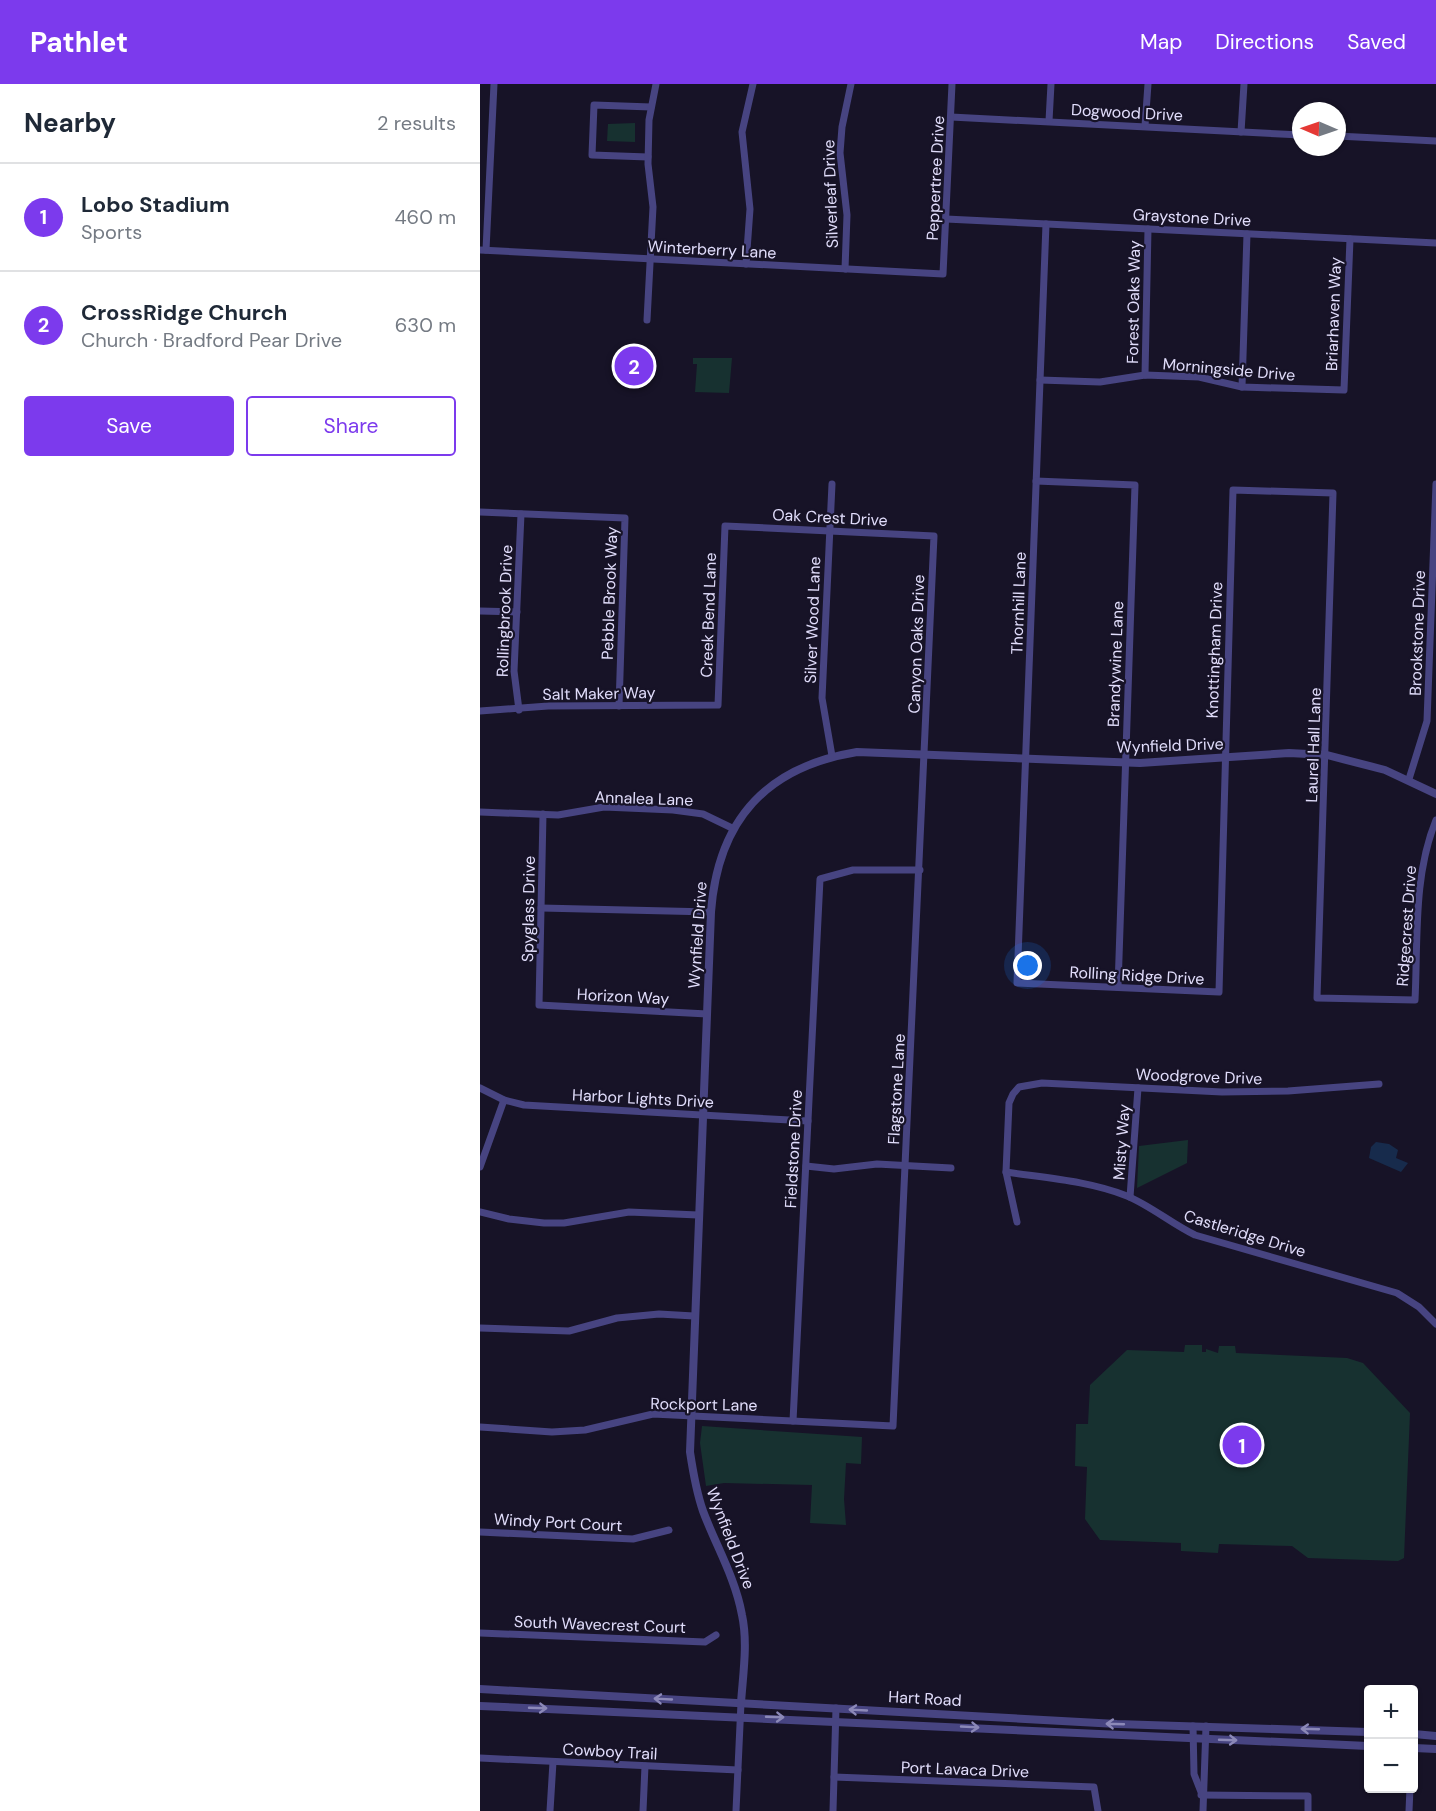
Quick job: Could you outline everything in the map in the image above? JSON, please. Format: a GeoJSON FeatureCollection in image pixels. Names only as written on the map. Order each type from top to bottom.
{"type":"FeatureCollection","features":[{"type":"Feature","properties":{"kind":"street"},"geometry":{"type":"LineString","coordinates":[[483,250],[494,84]]}},
{"type":"Feature","properties":{"kind":"street"},"geometry":{"type":"LineString","coordinates":[[648,320],[653,207],[648,157],[651,107],[656,84]]}},
{"type":"Feature","properties":{"kind":"street"},"geometry":{"type":"LineString","coordinates":[[746,264],[750,209],[742,132],[753,84]]}},
{"type":"Feature","properties":{"kind":"street","name":"Silverleaf Drive"},"geometry":{"type":"LineString","coordinates":[[845,269],[847,215],[840,153],[842,127],[851,84]]}},
{"type":"Feature","properties":{"kind":"street","name":"Peppertree Drive"},"geometry":{"type":"LineString","coordinates":[[943,274],[952,84]]}},
{"type":"Feature","properties":{"kind":"street"},"geometry":{"type":"LineString","coordinates":[[1049,121],[1051,84]]}},
{"type":"Feature","properties":{"kind":"street"},"geometry":{"type":"LineString","coordinates":[[1145,126],[1148,84]]}},
{"type":"Feature","properties":{"kind":"street"},"geometry":{"type":"LineString","coordinates":[[1241,132],[1244,84]]}},
{"type":"Feature","properties":{"kind":"street"},"geometry":{"type":"LineString","coordinates":[[648,157],[592,155],[594,105],[651,107]]}},
{"type":"Feature","properties":{"kind":"street","name":"Dogwood Drive"},"geometry":{"type":"LineString","coordinates":[[951,117],[1292,135]]}},
{"type":"Feature","properties":{"kind":"street"},"geometry":{"type":"LineString","coordinates":[[1346,136],[1436,141]]}},
{"type":"Feature","properties":{"kind":"street","name":"Graystone Drive"},"geometry":{"type":"LineString","coordinates":[[946,219],[1436,243]]}},
{"type":"Feature","properties":{"kind":"street","name":"Thornhill Lane"},"geometry":{"type":"LineString","coordinates":[[1017,983],[1046,224]]}},
{"type":"Feature","properties":{"kind":"street","name":"Forest Oaks Way"},"geometry":{"type":"LineString","coordinates":[[1145,375],[1148,229]]}},
{"type":"Feature","properties":{"kind":"street"},"geometry":{"type":"LineString","coordinates":[[1242,387],[1247,234]]}},
{"type":"Feature","properties":{"kind":"street","name":"Briarhaven Way"},"geometry":{"type":"LineString","coordinates":[[1344,390],[1350,239]]}},
{"type":"Feature","properties":{"kind":"street","name":"Winterberry Lane"},"geometry":{"type":"LineString","coordinates":[[483,250],[943,274]]}},
{"type":"Feature","properties":{"kind":"street","name":"Morningside Drive"},"geometry":{"type":"LineString","coordinates":[[1040,380],[1100,382],[1145,375],[1199,377],[1242,387],[1344,390]]}},
{"type":"Feature","properties":{"kind":"street","name":"Brandywine Lane"},"geometry":{"type":"LineString","coordinates":[[1036,481],[1135,485],[1118,987]]}},
{"type":"Feature","properties":{"kind":"street","name":"Silver Wood Lane"},"geometry":{"type":"LineString","coordinates":[[832,484],[822,698],[832,756]]}},
{"type":"Feature","properties":{"kind":"street","name":"Brookstone Drive"},"geometry":{"type":"LineString","coordinates":[[1408,779],[1427,721],[1436,484]]}},
{"type":"Feature","properties":{"kind":"street","name":"Laurel Hall Lane"},"geometry":{"type":"LineString","coordinates":[[1233,490],[1333,493],[1317,998],[1415,1000]]}},
{"type":"Feature","properties":{"kind":"street","name":"Knottingham Drive"},"geometry":{"type":"LineString","coordinates":[[1220,992],[1224,758],[1233,490]]}},
{"type":"Feature","properties":{"kind":"street"},"geometry":{"type":"LineString","coordinates":[[480,512],[521,514]]}},
{"type":"Feature","properties":{"kind":"street","name":"Pebble Brook Way"},"geometry":{"type":"LineString","coordinates":[[521,514],[625,518],[619,706]]}},
{"type":"Feature","properties":{"kind":"street","name":"Rollingbrook Drive"},"geometry":{"type":"LineString","coordinates":[[519,710],[514,671],[521,514]]}},
{"type":"Feature","properties":{"kind":"street","name":"Oak Crest Drive"},"geometry":{"type":"LineString","coordinates":[[725,526],[934,536]]}},
{"type":"Feature","properties":{"kind":"street","name":"Creek Bend Lane"},"geometry":{"type":"LineString","coordinates":[[718,705],[725,526]]}},
{"type":"Feature","properties":{"kind":"street","name":"Canyon Oaks Drive"},"geometry":{"type":"LineString","coordinates":[[926,754],[934,536]]}},
{"type":"Feature","properties":{"kind":"street"},"geometry":{"type":"LineString","coordinates":[[480,611],[517,612]]}},
{"type":"Feature","properties":{"kind":"street","name":"Salt Maker Way"},"geometry":{"type":"LineString","coordinates":[[480,711],[718,705]]}},
{"type":"Feature","properties":{"kind":"street","name":"Wynfield Drive"},"geometry":{"type":"LineString","coordinates":[[741,1703],[745,1652],[742,1616],[734,1582],[695,1486],[690,1452],[711,912],[719,860],[732,828],[748,808],[771,787],[800,768],[832,756],[857,752],[1126,762],[1174,762],[1289,753],[1326,755],[1385,770],[1436,794]]}},
{"type":"Feature","properties":{"kind":"street","name":"Flagstone Lane"},"geometry":{"type":"LineString","coordinates":[[893,1426],[926,754]]}},
{"type":"Feature","properties":{"kind":"street","name":"Annalea Lane"},"geometry":{"type":"LineString","coordinates":[[480,812],[558,815],[604,807],[673,810],[703,814],[732,828]]}},
{"type":"Feature","properties":{"kind":"street","name":"Spyglass Drive"},"geometry":{"type":"LineString","coordinates":[[539,1005],[543,814]]}},
{"type":"Feature","properties":{"kind":"street","name":"Ridgecrest Drive"},"geometry":{"type":"LineString","coordinates":[[1415,1000],[1421,877],[1427,847],[1436,820]]}},
{"type":"Feature","properties":{"kind":"street","name":"Fieldstone Drive"},"geometry":{"type":"LineString","coordinates":[[793,1421],[820,879],[853,870],[920,870]]}},
{"type":"Feature","properties":{"kind":"street"},"geometry":{"type":"LineString","coordinates":[[541,908],[711,912]]}},
{"type":"Feature","properties":{"kind":"street","name":"Rolling Ridge Drive"},"geometry":{"type":"LineString","coordinates":[[1017,983],[1220,992]]}},
{"type":"Feature","properties":{"kind":"street","name":"Horizon Way"},"geometry":{"type":"LineString","coordinates":[[539,1005],[707,1014]]}},
{"type":"Feature","properties":{"kind":"street","name":"Woodgrove Drive"},"geometry":{"type":"LineString","coordinates":[[1006,1172],[1009,1103],[1013,1094],[1020,1087],[1042,1083],[1253,1092],[1379,1084]]}},
{"type":"Feature","properties":{"kind":"street","name":"Harbor Lights Drive"},"geometry":{"type":"LineString","coordinates":[[480,1088],[504,1100],[524,1105],[808,1121]]}},
{"type":"Feature","properties":{"kind":"street","name":"Misty Way"},"geometry":{"type":"LineString","coordinates":[[1130,1197],[1138,1088]]}},
{"type":"Feature","properties":{"kind":"street"},"geometry":{"type":"LineString","coordinates":[[480,1167],[504,1100]]}},
{"type":"Feature","properties":{"kind":"street"},"geometry":{"type":"LineString","coordinates":[[806,1166],[834,1168],[877,1164],[951,1168]]}},
{"type":"Feature","properties":{"kind":"street"},"geometry":{"type":"LineString","coordinates":[[1006,1172],[1017,1222]]}},
{"type":"Feature","properties":{"kind":"street","name":"Castleridge Drive"},"geometry":{"type":"LineString","coordinates":[[1006,1172],[1095,1186],[1130,1197],[1172,1224],[1195,1234],[1397,1293],[1419,1307],[1436,1324]]}},
{"type":"Feature","properties":{"kind":"street"},"geometry":{"type":"LineString","coordinates":[[480,1212],[509,1220],[544,1223],[564,1223],[629,1212],[698,1215]]}},
{"type":"Feature","properties":{"kind":"street"},"geometry":{"type":"LineString","coordinates":[[480,1328],[569,1331],[617,1318],[659,1314],[694,1316]]}},
{"type":"Feature","properties":{"kind":"street","name":"Rockport Lane"},"geometry":{"type":"LineString","coordinates":[[480,1427],[552,1432],[585,1430],[653,1414],[893,1426]]}},
{"type":"Feature","properties":{"kind":"street","name":"Windy Port Court"},"geometry":{"type":"LineString","coordinates":[[480,1532],[633,1539],[669,1530]]}},
{"type":"Feature","properties":{"kind":"street","name":"South Wavecrest Court"},"geometry":{"type":"LineString","coordinates":[[480,1633],[705,1642],[716,1635]]}},
{"type":"Feature","properties":{"kind":"street","name":"Hart Road"},"geometry":{"type":"LineString","coordinates":[[480,1689],[1011,1718],[1364,1732]]}},
{"type":"Feature","properties":{"kind":"street"},"geometry":{"type":"LineString","coordinates":[[736,1811],[741,1703]]}},
{"type":"Feature","properties":{"kind":"street","name":"Hart Road"},"geometry":{"type":"LineString","coordinates":[[480,1706],[835,1720],[1364,1746]]}},
{"type":"Feature","properties":{"kind":"street"},"geometry":{"type":"LineString","coordinates":[[833,1811],[836,1708]]}},
{"type":"Feature","properties":{"kind":"street"},"geometry":{"type":"LineString","coordinates":[[1011,1718],[1011,1729]]}},
{"type":"Feature","properties":{"kind":"street"},"geometry":{"type":"LineString","coordinates":[[1193,1726],[1194,1774],[1201,1795]]}},
{"type":"Feature","properties":{"kind":"street"},"geometry":{"type":"LineString","coordinates":[[1203,1811],[1201,1795],[1206,1726]]}},
{"type":"Feature","properties":{"kind":"street"},"geometry":{"type":"LineString","coordinates":[[1418,1734],[1436,1736]]}},
{"type":"Feature","properties":{"kind":"street"},"geometry":{"type":"LineString","coordinates":[[1418,1748],[1436,1749]]}},
{"type":"Feature","properties":{"kind":"street","name":"Cowboy Trail"},"geometry":{"type":"LineString","coordinates":[[480,1758],[738,1770]]}},
{"type":"Feature","properties":{"kind":"street"},"geometry":{"type":"LineString","coordinates":[[550,1811],[553,1762]]}},
{"type":"Feature","properties":{"kind":"street"},"geometry":{"type":"LineString","coordinates":[[643,1811],[645,1766]]}},
{"type":"Feature","properties":{"kind":"street","name":"Port Lavaca Drive"},"geometry":{"type":"LineString","coordinates":[[834,1777],[1094,1787],[1098,1811]]}},
{"type":"Feature","properties":{"kind":"street"},"geometry":{"type":"LineString","coordinates":[[1409,1811],[1410,1793]]}},
{"type":"Feature","properties":{"kind":"street"},"geometry":{"type":"LineString","coordinates":[[1201,1795],[1308,1796],[1308,1811]]}},
{"type":"Feature","properties":{"kind":"green space"},"geometry":{"type":"Polygon","coordinates":[[[635,123],[635,142],[607,141],[608,124],[635,123]]]}},
{"type":"Feature","properties":{"kind":"green space"},"geometry":{"type":"Polygon","coordinates":[[[693,358],[732,358],[729,393],[695,392],[697,364],[693,364],[693,358]]]}},
{"type":"Feature","properties":{"kind":"green space"},"geometry":{"type":"Polygon","coordinates":[[[1188,1140],[1187,1163],[1137,1188],[1139,1146],[1188,1140]]]}},
{"type":"Feature","properties":{"kind":"green space"},"geometry":{"type":"Polygon","coordinates":[[[1185,1345],[1202,1345],[1202,1352],[1206,1352],[1206,1349],[1218,1353],[1219,1346],[1235,1346],[1236,1353],[1347,1358],[1363,1363],[1410,1413],[1404,1558],[1398,1561],[1308,1558],[1292,1546],[1219,1544],[1218,1553],[1181,1551],[1181,1543],[1100,1540],[1085,1519],[1087,1467],[1075,1466],[1076,1424],[1088,1424],[1090,1385],[1127,1350],[1184,1352],[1185,1345]]]}},
{"type":"Feature","properties":{"kind":"green space"},"geometry":{"type":"Polygon","coordinates":[[[702,1426],[862,1437],[861,1464],[846,1463],[844,1499],[846,1525],[810,1523],[812,1485],[724,1483],[706,1486],[700,1443],[702,1426]]]}},
{"type":"Feature","properties":{"kind":"water"},"geometry":{"type":"Polygon","coordinates":[[[1376,1142],[1389,1144],[1398,1150],[1396,1158],[1408,1163],[1401,1172],[1369,1158],[1371,1147],[1376,1142]]]}},
{"type":"Feature","properties":{"kind":"place","name":"CrossRidge Church"},"geometry":{"type":"Point","coordinates":[634,366]}},
{"type":"Feature","properties":{"kind":"place","name":"Lobo Stadium"},"geometry":{"type":"Point","coordinates":[1242,1445]}}]}
